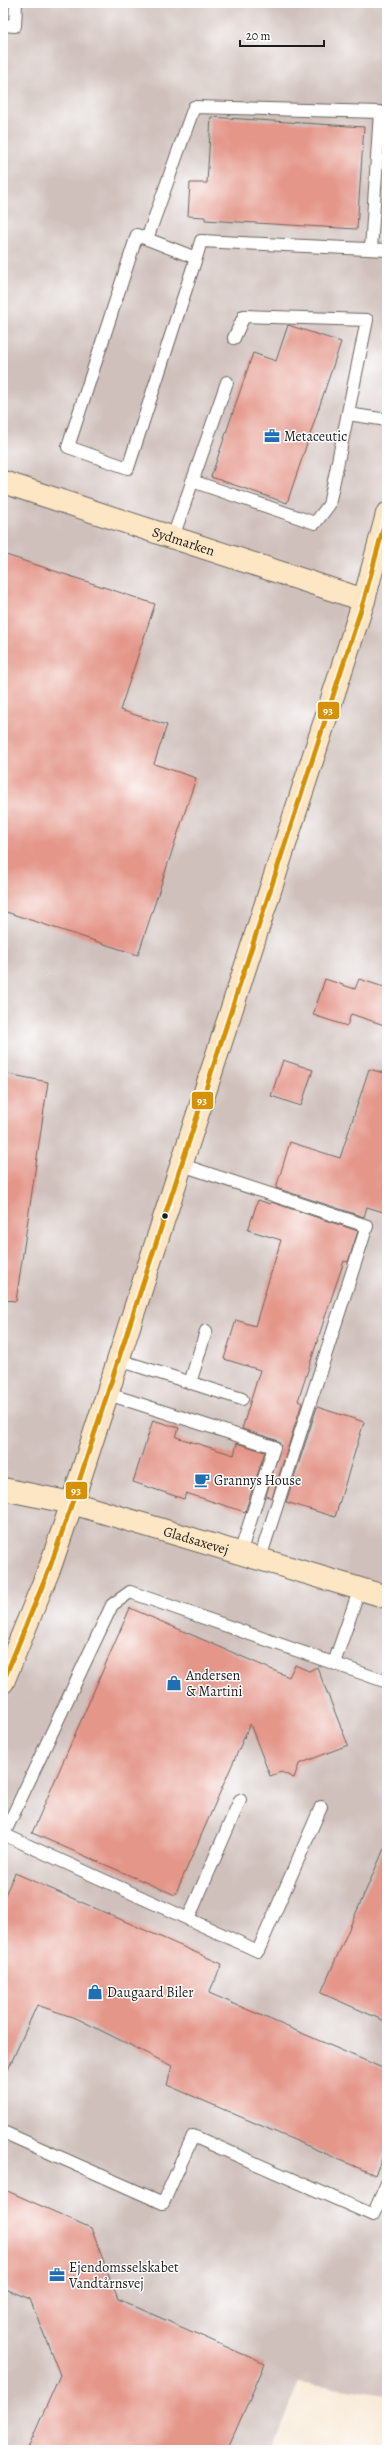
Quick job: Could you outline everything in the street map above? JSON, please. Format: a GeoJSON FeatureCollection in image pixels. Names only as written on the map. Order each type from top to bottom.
{"type":"FeatureCollection","features":[{"type":"Feature","properties":{"kind":"street","name":"Sydmarken"},"geometry":{"type":"LineString","coordinates":[[3,482],[364,600]]}},
{"type":"Feature","properties":{"kind":"street"},"geometry":{"type":"LineString","coordinates":[[3,1682],[50,1567],[108,1394],[364,600],[387,514]]}},
{"type":"Feature","properties":{"kind":"street","name":"Gladsaxevej"},"geometry":{"type":"LineString","coordinates":[[3,1488],[72,1503],[360,1588],[387,1598]]}},
{"type":"Feature","properties":{"kind":"lane"},"geometry":{"type":"LineString","coordinates":[[3,25],[15,26],[16,3]]}},
{"type":"Feature","properties":{"kind":"lane"},"geometry":{"type":"LineString","coordinates":[[148,239],[194,107],[380,112],[371,249]]}},
{"type":"Feature","properties":{"kind":"lane"},"geometry":{"type":"LineString","coordinates":[[196,258],[136,235],[68,447],[128,468],[196,258],[201,241],[387,250]]}},
{"type":"Feature","properties":{"kind":"lane"},"geometry":{"type":"LineString","coordinates":[[192,481],[315,523],[329,506],[367,320],[244,316],[234,338]]}},
{"type":"Feature","properties":{"kind":"lane"},"geometry":{"type":"LineString","coordinates":[[173,537],[227,382]]}},
{"type":"Feature","properties":{"kind":"lane"},"geometry":{"type":"LineString","coordinates":[[348,414],[387,420]]}},
{"type":"Feature","properties":{"kind":"lane"},"geometry":{"type":"LineString","coordinates":[[182,1165],[367,1226],[250,1556]]}},
{"type":"Feature","properties":{"kind":"lane"},"geometry":{"type":"LineString","coordinates":[[190,1383],[206,1331]]}},
{"type":"Feature","properties":{"kind":"lane"},"geometry":{"type":"LineString","coordinates":[[119,1360],[242,1399]]}},
{"type":"Feature","properties":{"kind":"lane"},"geometry":{"type":"LineString","coordinates":[[108,1394],[274,1448],[250,1556]]}},
{"type":"Feature","properties":{"kind":"lane"},"geometry":{"type":"LineString","coordinates":[[334,1663],[360,1588]]}},
{"type":"Feature","properties":{"kind":"lane"},"geometry":{"type":"LineString","coordinates":[[321,1807],[258,1951],[3,1834],[112,1605],[130,1592],[387,1682]]}},
{"type":"Feature","properties":{"kind":"lane"},"geometry":{"type":"LineString","coordinates":[[188,1919],[240,1800]]}},
{"type":"Feature","properties":{"kind":"lane"},"geometry":{"type":"LineString","coordinates":[[3,2132],[163,2203],[193,2136],[373,2215],[387,2183]]}},
{"type":"Feature","properties":{"kind":"shaded area"},"geometry":{"type":"Polygon","coordinates":[[[3,3],[387,3],[387,2395],[299,2382],[271,2450],[3,2450],[3,3]]]}},
{"type":"Feature","properties":{"kind":"building"},"geometry":{"type":"Polygon","coordinates":[[[211,117],[364,127],[357,229],[205,220],[205,217],[188,216],[190,183],[207,183],[211,117]]]}},
{"type":"Feature","properties":{"kind":"building"},"geometry":{"type":"Polygon","coordinates":[[[288,325],[341,342],[287,503],[211,477],[253,353],[276,361],[288,325]]]}},
{"type":"Feature","properties":{"kind":"building"},"geometry":{"type":"Polygon","coordinates":[[[3,554],[155,604],[120,710],[167,725],[154,764],[196,778],[138,955],[3,911],[3,554]]]}},
{"type":"Feature","properties":{"kind":"building"},"geometry":{"type":"Polygon","coordinates":[[[325,979],[355,989],[359,979],[387,988],[387,1026],[351,1014],[347,1026],[313,1015],[325,979]]]}},
{"type":"Feature","properties":{"kind":"building"},"geometry":{"type":"Polygon","coordinates":[[[283,1060],[313,1070],[301,1106],[271,1096],[283,1060]]]}},
{"type":"Feature","properties":{"kind":"building"},"geometry":{"type":"Polygon","coordinates":[[[369,1069],[387,1074],[387,1199],[383,1212],[367,1207],[364,1217],[276,1188],[290,1142],[340,1158],[369,1069]]]}},
{"type":"Feature","properties":{"kind":"building"},"geometry":{"type":"Polygon","coordinates":[[[3,1073],[48,1082],[16,1301],[3,1300],[3,1073]]]}},
{"type":"Feature","properties":{"kind":"building"},"geometry":{"type":"Polygon","coordinates":[[[258,1200],[270,1204],[271,1202],[358,1231],[348,1262],[344,1261],[325,1317],[298,1401],[302,1403],[272,1498],[266,1496],[281,1445],[276,1440],[242,1429],[260,1370],[224,1359],[236,1320],[255,1326],[281,1240],[248,1230],[258,1200]]]}},
{"type":"Feature","properties":{"kind":"building"},"geometry":{"type":"Polygon","coordinates":[[[317,1407],[364,1422],[335,1517],[286,1502],[317,1407]]]}},
{"type":"Feature","properties":{"kind":"building"},"geometry":{"type":"Polygon","coordinates":[[[153,1420],[179,1428],[176,1437],[234,1455],[237,1443],[265,1452],[245,1512],[186,1493],[184,1499],[133,1482],[153,1420]]]}},
{"type":"Feature","properties":{"kind":"building"},"geometry":{"type":"Polygon","coordinates":[[[130,1608],[289,1677],[295,1665],[309,1671],[317,1667],[348,1745],[299,1764],[294,1778],[281,1772],[270,1776],[250,1724],[175,1895],[32,1833],[130,1608]]]}},
{"type":"Feature","properties":{"kind":"building"},"geometry":{"type":"Polygon","coordinates":[[[387,1842],[387,2022],[321,1993],[387,1842]]]}},
{"type":"Feature","properties":{"kind":"building"},"geometry":{"type":"Polygon","coordinates":[[[15,1873],[222,1964],[209,1993],[387,2070],[387,2147],[375,2175],[167,2085],[172,2066],[78,2019],[37,2005],[3,2081],[3,1899],[15,1873]]]}},
{"type":"Feature","properties":{"kind":"building"},"geometry":{"type":"Polygon","coordinates":[[[3,2189],[91,2228],[118,2299],[265,2364],[227,2450],[27,2450],[60,2375],[30,2299],[3,2288],[3,2189]]]}},
{"type":"Feature","properties":{"kind":"transit line","name":"93"},"geometry":{"type":"LineString","coordinates":[[3,1682],[50,1567],[72,1503],[364,600],[387,514]]}},
{"type":"Feature","properties":{"kind":"place","name":"Metaceutic"},"geometry":{"type":"Point","coordinates":[272,436]}},
{"type":"Feature","properties":{"kind":"place","name":"Grannys House"},"geometry":{"type":"Point","coordinates":[202,1480]}},
{"type":"Feature","properties":{"kind":"place","name":"Andersen & Martini"},"geometry":{"type":"Point","coordinates":[174,1683]}},
{"type":"Feature","properties":{"kind":"place","name":"Daugaard Biler"},"geometry":{"type":"Point","coordinates":[95,1992]}},
{"type":"Feature","properties":{"kind":"place","name":"Ejendomsselskabet Vandtårnsvej"},"geometry":{"type":"Point","coordinates":[57,2275]}}]}
